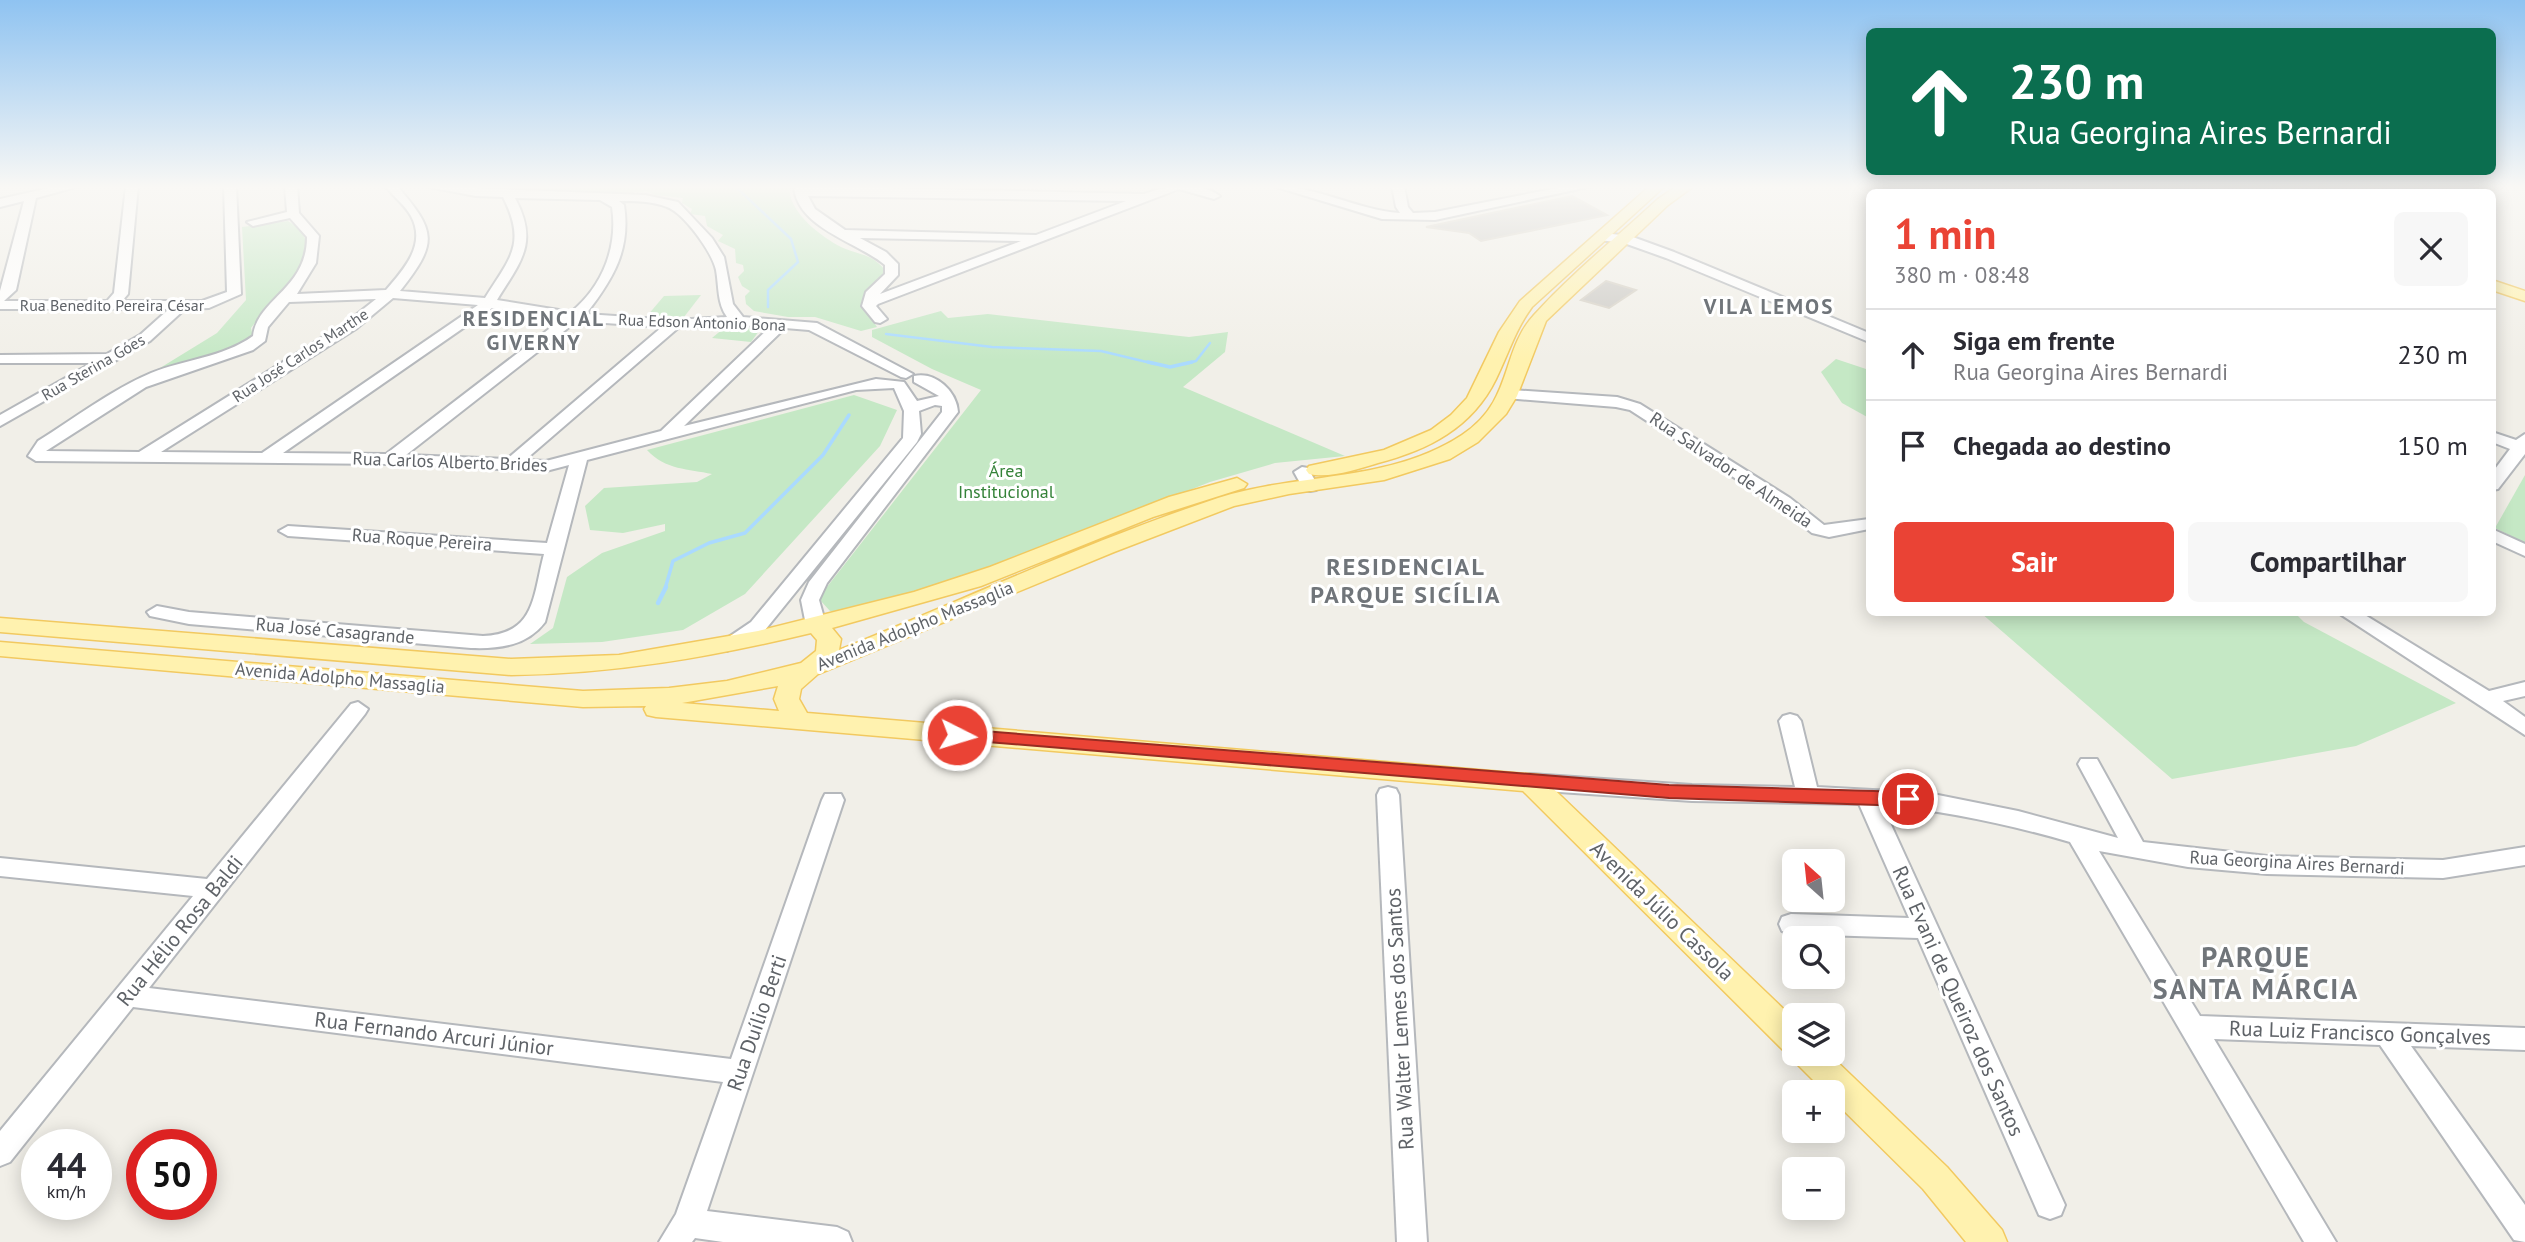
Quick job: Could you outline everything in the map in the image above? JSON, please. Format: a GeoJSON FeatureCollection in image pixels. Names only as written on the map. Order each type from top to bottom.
{"type":"FeatureCollection","features":[{"type":"Feature","properties":{"kind":"main road","name":"Avenida Adolpho Massaglia"},"geometry":{"type":"LineString","coordinates":[[0,649],[583,699],[680,696],[809,669],[1187,517],[1430,438],[1455,421],[1475,402],[1488,378],[1508,326],[1526,303],[1595,244]]}},
{"type":"Feature","properties":{"kind":"main road","name":"Avenida Adolpho Massaglia"},"geometry":{"type":"LineString","coordinates":[[0,625],[511,667],[566,668],[627,664],[723,647],[956,587],[1182,500],[1222,488],[1306,479],[1374,476],[1412,466],[1446,452],[1482,429],[1513,388],[1526,347],[1539,319],[1621,244]]}},
{"type":"Feature","properties":{"kind":"main road"},"geometry":{"type":"LineString","coordinates":[[2496,286],[2525,296]]}},
{"type":"Feature","properties":{"kind":"main road"},"geometry":{"type":"LineString","coordinates":[[2496,295],[2525,304]]}},
{"type":"Feature","properties":{"kind":"main road"},"geometry":{"type":"LineString","coordinates":[[1488,378],[1513,388]]}},
{"type":"Feature","properties":{"kind":"main road"},"geometry":{"type":"LineString","coordinates":[[801,722],[788,709],[785,699],[792,682],[822,659],[830,646],[826,634],[816,625]]}},
{"type":"Feature","properties":{"kind":"main road"},"geometry":{"type":"LineString","coordinates":[[686,654],[673,679],[680,696],[693,709],[712,713]]}},
{"type":"Feature","properties":{"kind":"main road"},"geometry":{"type":"LineString","coordinates":[[583,699],[801,722],[1530,782]]}},
{"type":"Feature","properties":{"kind":"main road","name":"Avenida Júlio Cassola"},"geometry":{"type":"LineString","coordinates":[[1530,782],[1782,1028]]}},
{"type":"Feature","properties":{"kind":"main road"},"geometry":{"type":"LineString","coordinates":[[1820,1066],[1935,1178],[1989,1242]]}},
{"type":"Feature","properties":{"kind":"street"},"geometry":{"type":"LineString","coordinates":[[0,298],[9,290],[20,244]]}},
{"type":"Feature","properties":{"kind":"street"},"geometry":{"type":"LineString","coordinates":[[111,305],[121,294],[126,244]]}},
{"type":"Feature","properties":{"kind":"street","name":"Rua Benedito Pereira César"},"geometry":{"type":"LineString","coordinates":[[0,305],[204,305],[234,294],[232,244]]}},
{"type":"Feature","properties":{"kind":"street"},"geometry":{"type":"LineString","coordinates":[[286,298],[307,273],[314,244]]}},
{"type":"Feature","properties":{"kind":"street","name":"Rua José Carlos Marthe"},"geometry":{"type":"LineString","coordinates":[[140,458],[352,325],[390,293],[417,261],[421,244]]}},
{"type":"Feature","properties":{"kind":"street"},"geometry":{"type":"LineString","coordinates":[[267,457],[486,305],[514,262],[521,244]]}},
{"type":"Feature","properties":{"kind":"street"},"geometry":{"type":"LineString","coordinates":[[390,459],[576,317],[600,287],[620,244]]}},
{"type":"Feature","properties":{"kind":"street"},"geometry":{"type":"LineString","coordinates":[[707,244],[722,267],[727,308],[739,321]]}},
{"type":"Feature","properties":{"kind":"street"},"geometry":{"type":"LineString","coordinates":[[863,244],[883,254],[892,264],[887,282],[871,295],[873,301]]}},
{"type":"Feature","properties":{"kind":"street"},"geometry":{"type":"LineString","coordinates":[[880,319],[869,306],[873,301],[1026,244]]}},
{"type":"Feature","properties":{"kind":"street"},"geometry":{"type":"LineString","coordinates":[[1639,244],[1714,272],[1866,337]]}},
{"type":"Feature","properties":{"kind":"street"},"geometry":{"type":"LineString","coordinates":[[887,282],[914,286]]}},
{"type":"Feature","properties":{"kind":"street","name":"Rua Edson Antonio Bona"},"geometry":{"type":"LineString","coordinates":[[286,298],[390,293],[464,299],[486,305],[576,317],[674,324],[739,321],[825,329],[844,344],[908,374],[946,396]]}},
{"type":"Feature","properties":{"kind":"street","name":"Rua Carlos Alberto Brides"},"geometry":{"type":"LineString","coordinates":[[286,298],[267,319],[260,338],[240,352],[147,381],[44,444],[36,452],[36,456],[390,459],[546,466],[726,420],[885,390]]}},
{"type":"Feature","properties":{"kind":"street","name":"Rua Sterina Góes"},"geometry":{"type":"LineString","coordinates":[[0,421],[145,338],[181,305]]}},
{"type":"Feature","properties":{"kind":"street"},"geometry":{"type":"LineString","coordinates":[[510,465],[674,324]]}},
{"type":"Feature","properties":{"kind":"street"},"geometry":{"type":"LineString","coordinates":[[671,435],[669,431],[780,325]]}},
{"type":"Feature","properties":{"kind":"street"},"geometry":{"type":"LineString","coordinates":[[863,353],[906,380],[946,396]]}},
{"type":"Feature","properties":{"kind":"street"},"geometry":{"type":"LineString","coordinates":[[0,359],[110,358]]}},
{"type":"Feature","properties":{"kind":"street","name":"Rua Carlos Alberto Brides"},"geometry":{"type":"LineString","coordinates":[[878,364],[872,378],[885,390]]}},
{"type":"Feature","properties":{"kind":"street","name":"Rua Salvador de Almeida"},"geometry":{"type":"LineString","coordinates":[[1513,388],[1617,402],[1635,407],[1784,502],[1818,529],[1829,532],[1866,525]]}},
{"type":"Feature","properties":{"kind":"street"},"geometry":{"type":"LineString","coordinates":[[885,390],[933,400],[946,396]]}},
{"type":"Feature","properties":{"kind":"street"},"geometry":{"type":"LineString","coordinates":[[723,647],[758,626],[911,439],[916,425],[885,390]]}},
{"type":"Feature","properties":{"kind":"street"},"geometry":{"type":"LineString","coordinates":[[816,625],[810,600],[818,582],[950,412],[946,396]]}},
{"type":"Feature","properties":{"kind":"street"},"geometry":{"type":"LineString","coordinates":[[695,407],[703,418],[726,420]]}},
{"type":"Feature","properties":{"kind":"street"},"geometry":{"type":"LineString","coordinates":[[2496,439],[2523,445],[2496,480]]}},
{"type":"Feature","properties":{"kind":"street"},"geometry":{"type":"LineString","coordinates":[[555,549],[579,459]]}},
{"type":"Feature","properties":{"kind":"street","name":"Rua Roque Pereira"},"geometry":{"type":"LineString","coordinates":[[288,531],[555,549]]}},
{"type":"Feature","properties":{"kind":"street"},"geometry":{"type":"LineString","coordinates":[[2496,536],[2525,551]]}},
{"type":"Feature","properties":{"kind":"street","name":"Rua José Casagrande"},"geometry":{"type":"LineString","coordinates":[[157,612],[189,618],[448,640],[489,642],[513,639],[527,631],[535,622],[555,549]]}},
{"type":"Feature","properties":{"kind":"street"},"geometry":{"type":"LineString","coordinates":[[2353,616],[2486,698],[2525,728]]}},
{"type":"Feature","properties":{"kind":"street"},"geometry":{"type":"LineString","coordinates":[[2486,698],[2525,689]]}},
{"type":"Feature","properties":{"kind":"street","name":"Rua Hélio Rosa Baldi"},"geometry":{"type":"LineString","coordinates":[[0,1153],[358,709]]}},
{"type":"Feature","properties":{"kind":"street"},"geometry":{"type":"LineString","coordinates":[[1790,721],[1808,795]]}},
{"type":"Feature","properties":{"kind":"street"},"geometry":{"type":"LineString","coordinates":[[2089,764],[2136,850]]}},
{"type":"Feature","properties":{"kind":"street","name":"Rua Georgina Aires Bernardi"},"geometry":{"type":"LineString","coordinates":[[1530,782],[1692,793],[1867,796],[1928,801],[1978,809],[2079,838],[2136,850],[2266,865],[2369,870],[2443,869],[2525,856]]}},
{"type":"Feature","properties":{"kind":"street","name":"Rua Walter Lemes dos Santos"},"geometry":{"type":"LineString","coordinates":[[1388,795],[1412,1242]]}},
{"type":"Feature","properties":{"kind":"street","name":"Rua Evani de Queiroz dos Santos"},"geometry":{"type":"LineString","coordinates":[[1867,796],[2050,1205]]}},
{"type":"Feature","properties":{"kind":"street","name":"Rua Duílio Berti"},"geometry":{"type":"LineString","coordinates":[[681,1233],[740,1072],[833,800]]}},
{"type":"Feature","properties":{"kind":"street"},"geometry":{"type":"LineString","coordinates":[[2079,838],[2321,1242]]}},
{"type":"Feature","properties":{"kind":"street"},"geometry":{"type":"LineString","coordinates":[[0,867],[214,889]]}},
{"type":"Feature","properties":{"kind":"street"},"geometry":{"type":"LineString","coordinates":[[1791,924],[1924,928]]}},
{"type":"Feature","properties":{"kind":"street","name":"Rua Fernando Arcuri Júnior"},"geometry":{"type":"LineString","coordinates":[[129,996],[740,1072]]}},
{"type":"Feature","properties":{"kind":"street","name":"Rua Luiz Francisco Gonçalves"},"geometry":{"type":"LineString","coordinates":[[2194,1027],[2525,1039]]}},
{"type":"Feature","properties":{"kind":"street"},"geometry":{"type":"LineString","coordinates":[[2387,1034],[2525,1230]]}},
{"type":"Feature","properties":{"kind":"street"},"geometry":{"type":"LineString","coordinates":[[681,1233],[837,1242]]}},
{"type":"Feature","properties":{"kind":"green space"},"geometry":{"type":"Polygon","coordinates":[[[243,244],[306,244],[304,261],[296,276],[251,328],[253,336],[246,345],[147,376],[217,333],[246,300],[243,244]]]}},
{"type":"Feature","properties":{"kind":"green space"},"geometry":{"type":"Polygon","coordinates":[[[724,244],[836,244],[874,260],[884,269],[883,274],[861,304],[877,327],[861,331],[815,317],[788,317],[754,311],[746,304],[745,296],[750,291],[742,286],[738,277],[744,271],[743,265],[736,263],[735,249],[724,244]]]}},
{"type":"Feature","properties":{"kind":"green space"},"geometry":{"type":"Polygon","coordinates":[[[701,295],[684,317],[647,316],[664,296],[701,295]]]}},
{"type":"Feature","properties":{"kind":"green space","name":"Área Institucional"},"geometry":{"type":"Polygon","coordinates":[[[941,311],[948,318],[988,314],[1189,337],[1228,332],[1225,352],[1183,387],[1345,456],[1275,463],[1210,482],[983,572],[845,614],[830,611],[820,600],[823,592],[981,390],[932,369],[872,337],[872,330],[941,311]]]}},
{"type":"Feature","properties":{"kind":"green space"},"geometry":{"type":"Polygon","coordinates":[[[746,327],[759,331],[751,342],[712,338],[724,328],[746,327]]]}},
{"type":"Feature","properties":{"kind":"green space"},"geometry":{"type":"Polygon","coordinates":[[[1836,359],[1866,369],[1866,416],[1842,403],[1821,372],[1836,359]]]}},
{"type":"Feature","properties":{"kind":"green space"},"geometry":{"type":"Polygon","coordinates":[[[854,395],[897,410],[880,446],[745,594],[683,630],[602,642],[530,644],[553,628],[567,577],[602,553],[665,531],[665,524],[623,533],[590,530],[585,506],[604,488],[697,482],[712,474],[669,465],[647,450],[854,395]]]}},
{"type":"Feature","properties":{"kind":"green space"},"geometry":{"type":"Polygon","coordinates":[[[2525,475],[2525,543],[2496,526],[2525,475]]]}},
{"type":"Feature","properties":{"kind":"green space"},"geometry":{"type":"Polygon","coordinates":[[[1984,616],[2298,616],[2304,622],[2456,703],[2356,746],[2172,779],[1984,616]]]}},
{"type":"Feature","properties":{"kind":"building"},"geometry":{"type":"Polygon","coordinates":[[[1606,281],[1636,290],[1609,308],[1581,300],[1606,281]]]}},
{"type":"Feature","properties":{"kind":"waterway"},"geometry":{"type":"LineString","coordinates":[[768,307],[768,290],[798,262],[793,244]]}},
{"type":"Feature","properties":{"kind":"waterway"},"geometry":{"type":"LineString","coordinates":[[886,334],[992,347],[1101,351],[1155,364]]}},
{"type":"Feature","properties":{"kind":"waterway"},"geometry":{"type":"LineString","coordinates":[[1185,364],[1196,361],[1210,343]]}},
{"type":"Feature","properties":{"kind":"waterway"},"geometry":{"type":"LineString","coordinates":[[1148,362],[1170,367],[1192,362]]}},
{"type":"Feature","properties":{"kind":"waterway"},"geometry":{"type":"LineString","coordinates":[[665,589],[673,561],[709,543],[745,533],[823,455],[849,415]]}},
{"type":"Feature","properties":{"kind":"waterway"},"geometry":{"type":"LineString","coordinates":[[658,603],[665,589]]}},
{"type":"Feature","properties":{"kind":"district","name":"VILA LEMOS"},"geometry":{"type":"Point","coordinates":[1769,307]}},
{"type":"Feature","properties":{"kind":"district","name":"RESIDENCIAL GIVERNY"},"geometry":{"type":"Point","coordinates":[534,331]}},
{"type":"Feature","properties":{"kind":"district","name":"RESIDENCIAL PARQUE SICÍLIA"},"geometry":{"type":"Point","coordinates":[1406,581]}},
{"type":"Feature","properties":{"kind":"district","name":"PARQUE SANTA MÁRCIA"},"geometry":{"type":"Point","coordinates":[2256,973]}},
{"type":"Feature","properties":{"kind":"route"},"geometry":{"type":"LineString","coordinates":[[957,735],[1692,793],[1908,799]]}}]}
